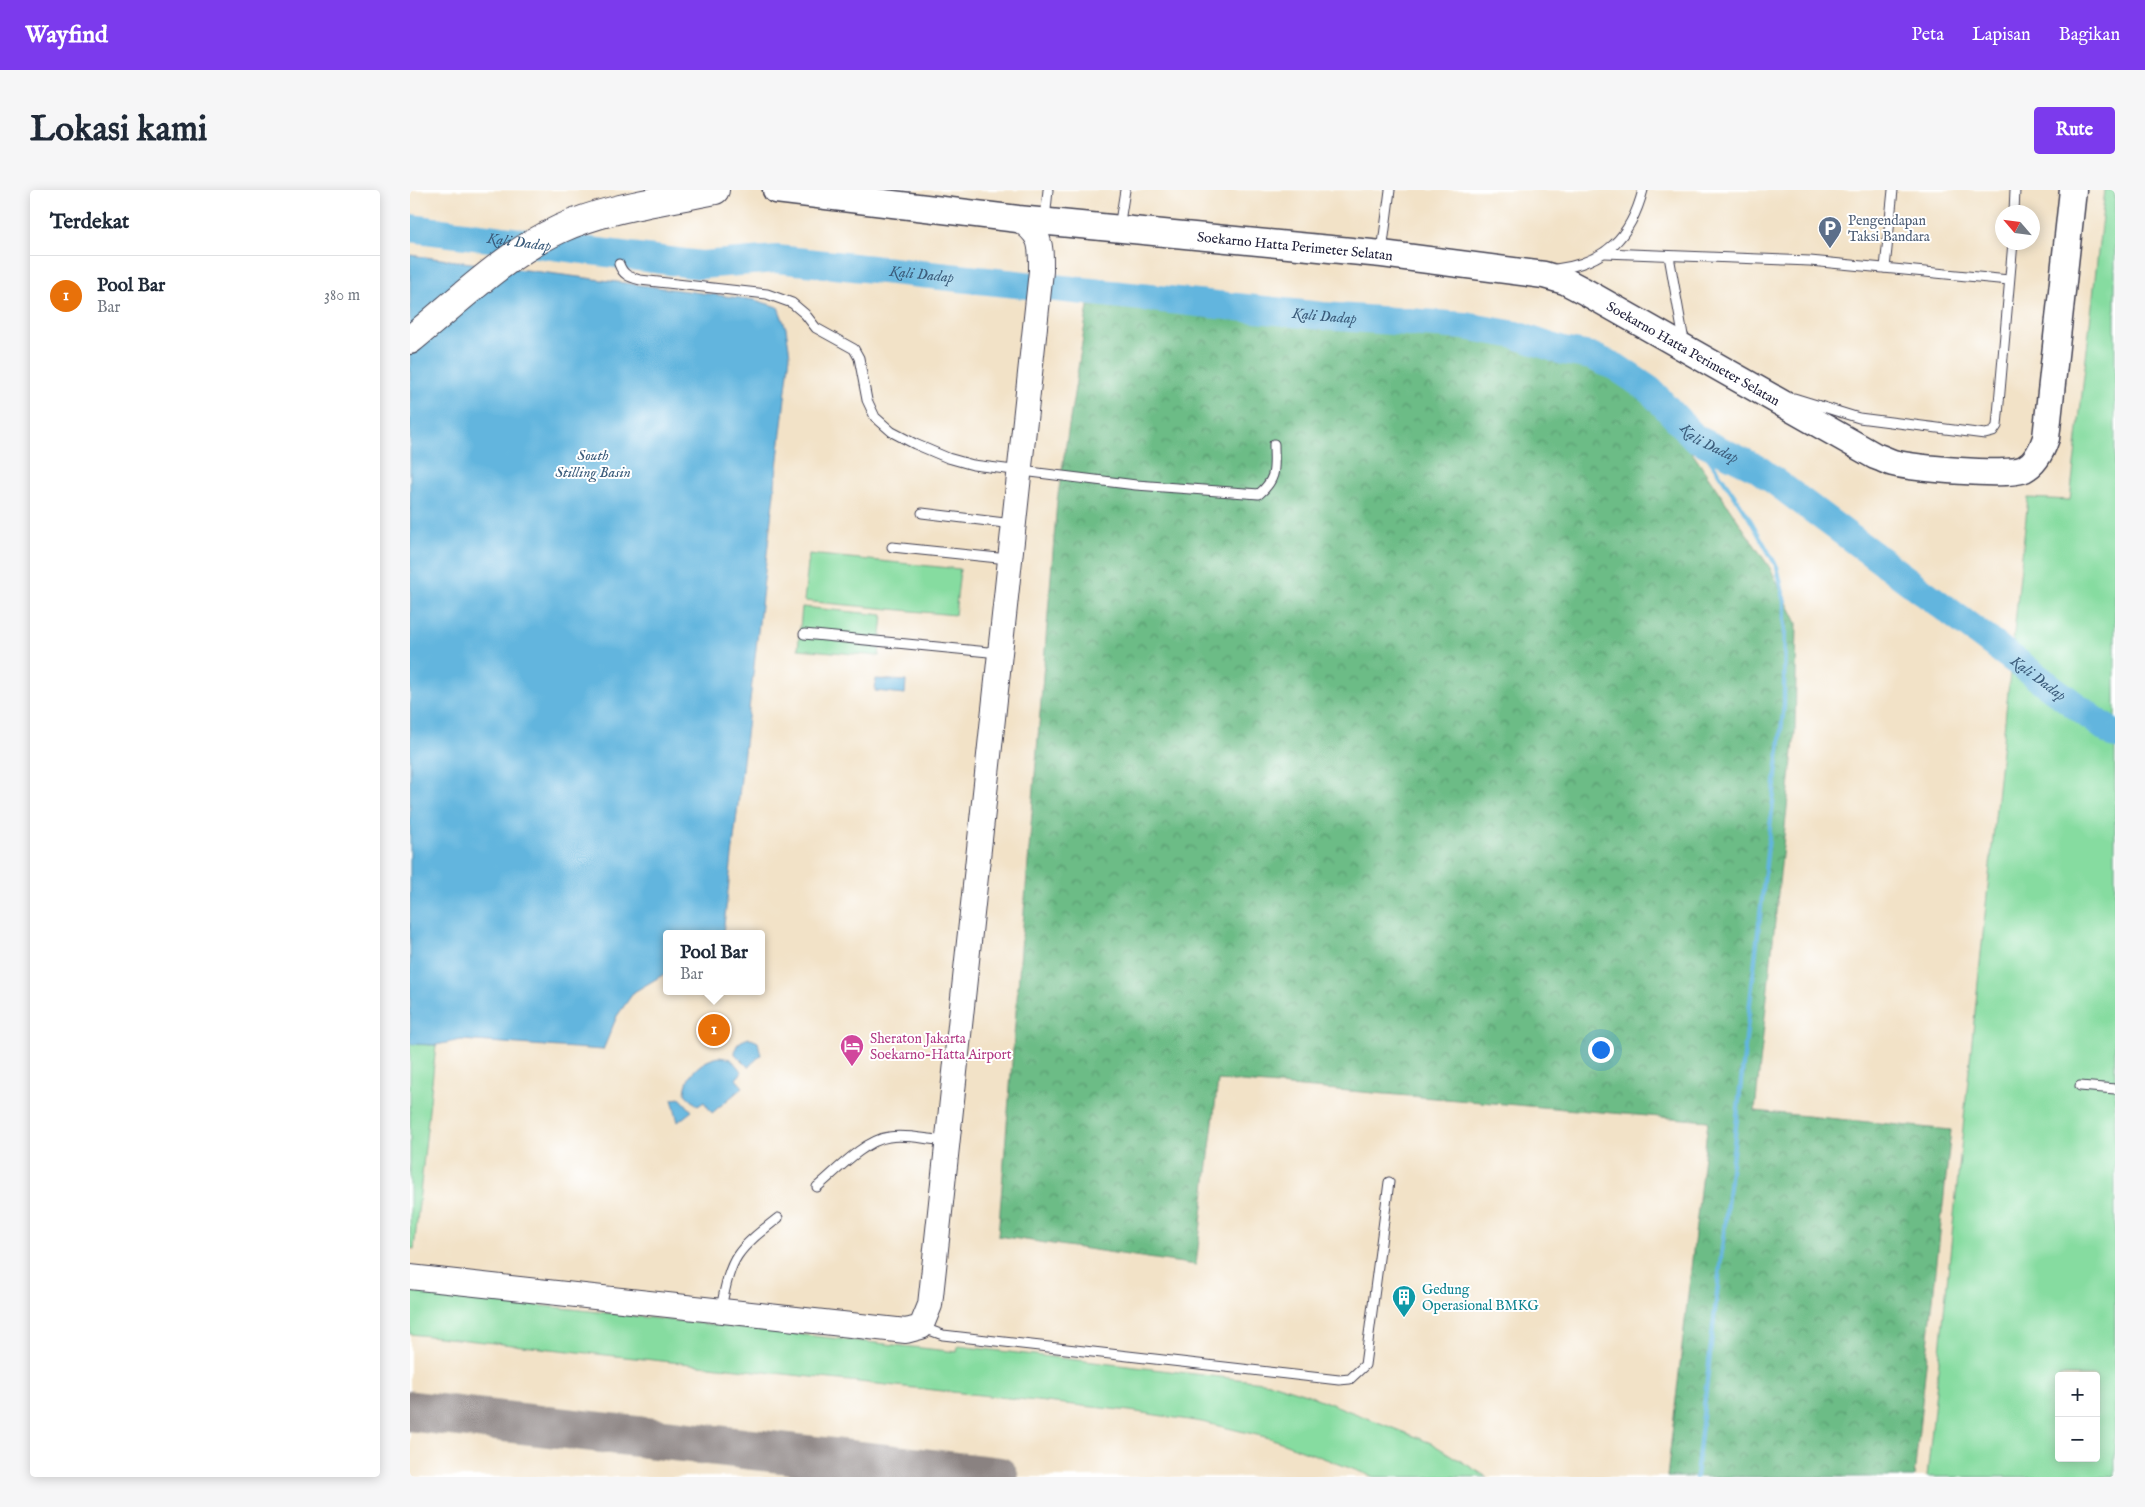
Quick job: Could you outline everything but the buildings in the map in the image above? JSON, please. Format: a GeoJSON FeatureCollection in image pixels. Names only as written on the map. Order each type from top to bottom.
{"type":"FeatureCollection","features":[{"type":"Feature","properties":{"kind":"main road"},"geometry":{"type":"LineString","coordinates":[[410,340],[510,258],[560,229],[600,215],[715,190]]}},
{"type":"Feature","properties":{"kind":"main road"},"geometry":{"type":"LineString","coordinates":[[776,190],[874,195],[902,202],[1018,219]]}},
{"type":"Feature","properties":{"kind":"main road","name":"Soekarno Hatta Perimeter Selatan"},"geometry":{"type":"LineString","coordinates":[[1018,219],[1382,254],[1528,272],[1556,278],[1575,286],[1875,456],[1894,463],[1999,474],[2024,470],[2040,454],[2048,428],[2073,190]]}},
{"type":"Feature","properties":{"kind":"street"},"geometry":{"type":"LineString","coordinates":[[410,1277],[906,1331],[920,1327],[930,1304],[1011,559],[1012,524],[1020,469],[1041,272],[1041,247],[1038,235],[1018,219]]}},
{"type":"Feature","properties":{"kind":"lane"},"geometry":{"type":"LineString","coordinates":[[1048,190],[1056,222]]}},
{"type":"Feature","properties":{"kind":"lane"},"geometry":{"type":"LineString","coordinates":[[1119,228],[1125,190]]}},
{"type":"Feature","properties":{"kind":"lane"},"geometry":{"type":"LineString","coordinates":[[1382,254],[1390,190]]}},
{"type":"Feature","properties":{"kind":"lane"},"geometry":{"type":"LineString","coordinates":[[1528,272],[1577,266],[1605,253],[1618,242],[1629,225],[1637,210],[1643,190]]}},
{"type":"Feature","properties":{"kind":"lane"},"geometry":{"type":"LineString","coordinates":[[1885,268],[1893,190]]}},
{"type":"Feature","properties":{"kind":"lane"},"geometry":{"type":"LineString","coordinates":[[2014,205],[2015,190]]}},
{"type":"Feature","properties":{"kind":"lane"},"geometry":{"type":"LineString","coordinates":[[1738,380],[1859,418],[1985,434],[1993,432],[1997,426],[2012,250]]}},
{"type":"Feature","properties":{"kind":"lane"},"geometry":{"type":"LineString","coordinates":[[1605,253],[1810,261],[2009,280]]}},
{"type":"Feature","properties":{"kind":"lane"},"geometry":{"type":"LineString","coordinates":[[1669,256],[1685,349]]}},
{"type":"Feature","properties":{"kind":"lane"},"geometry":{"type":"LineString","coordinates":[[620,264],[622,272],[640,280],[767,294],[792,303],[805,314],[816,328],[854,349],[859,358],[868,400],[875,417],[892,432],[948,458],[973,465],[1020,469],[1136,485],[1259,494],[1269,485],[1274,476],[1274,444]]}},
{"type":"Feature","properties":{"kind":"lane"},"geometry":{"type":"LineString","coordinates":[[922,513],[1012,524]]}},
{"type":"Feature","properties":{"kind":"lane"},"geometry":{"type":"LineString","coordinates":[[892,547],[1011,559]]}},
{"type":"Feature","properties":{"kind":"lane"},"geometry":{"type":"LineString","coordinates":[[804,634],[1000,653]]}},
{"type":"Feature","properties":{"kind":"lane"},"geometry":{"type":"LineString","coordinates":[[2080,1086],[2115,1089]]}},
{"type":"Feature","properties":{"kind":"lane"},"geometry":{"type":"LineString","coordinates":[[817,1187],[867,1145],[877,1140],[897,1137],[947,1142]]}},
{"type":"Feature","properties":{"kind":"lane"},"geometry":{"type":"LineString","coordinates":[[920,1327],[943,1335],[1339,1380],[1350,1379],[1365,1365],[1389,1182]]}},
{"type":"Feature","properties":{"kind":"lane"},"geometry":{"type":"LineString","coordinates":[[721,1311],[729,1268],[744,1245],[778,1218]]}},
{"type":"Feature","properties":{"kind":"green space"},"geometry":{"type":"Polygon","coordinates":[[[2105,190],[2115,190],[2115,1477],[1927,1477],[2028,498],[2070,500],[2105,190]]]}},
{"type":"Feature","properties":{"kind":"green space"},"geometry":{"type":"Polygon","coordinates":[[[1089,299],[1513,343],[1616,377],[1644,401],[1687,445],[1770,568],[1797,623],[1795,732],[1755,1111],[1951,1130],[1914,1477],[1667,1477],[1708,1121],[1218,1080],[1196,1265],[998,1236],[1057,501],[1089,299]]]}},
{"type":"Feature","properties":{"kind":"green space"},"geometry":{"type":"Polygon","coordinates":[[[809,554],[960,569],[955,615],[804,601],[809,554]]]}},
{"type":"Feature","properties":{"kind":"green space"},"geometry":{"type":"Polygon","coordinates":[[[802,607],[883,615],[879,656],[798,649],[802,607]]]}},
{"type":"Feature","properties":{"kind":"green space"},"geometry":{"type":"Polygon","coordinates":[[[410,1044],[436,1045],[414,1249],[410,1248],[410,1044]]]}},
{"type":"Feature","properties":{"kind":"green space"},"geometry":{"type":"Polygon","coordinates":[[[410,1291],[957,1352],[958,1346],[1271,1383],[1306,1394],[1431,1443],[1487,1477],[1374,1477],[1270,1438],[1202,1422],[1130,1411],[410,1334],[410,1291]]]}},
{"type":"Feature","properties":{"kind":"water","name":"South Stilling Basin"},"geometry":{"type":"Polygon","coordinates":[[[410,255],[755,300],[778,307],[786,328],[790,355],[723,930],[663,930],[663,975],[634,992],[617,1016],[603,1050],[461,1040],[436,1045],[410,1044],[410,255]]]}},
{"type":"Feature","properties":{"kind":"water"},"geometry":{"type":"Polygon","coordinates":[[[876,679],[906,681],[905,694],[875,691],[876,679]]]}},
{"type":"Feature","properties":{"kind":"water"},"geometry":{"type":"Polygon","coordinates":[[[749,1038],[758,1042],[761,1055],[748,1067],[735,1054],[739,1043],[749,1038]]]}},
{"type":"Feature","properties":{"kind":"water"},"geometry":{"type":"Polygon","coordinates":[[[719,1057],[731,1059],[742,1072],[736,1079],[743,1087],[712,1113],[704,1102],[698,1106],[685,1094],[688,1080],[695,1070],[700,1065],[719,1057]]]}},
{"type":"Feature","properties":{"kind":"water"},"geometry":{"type":"Polygon","coordinates":[[[680,1098],[692,1111],[678,1122],[672,1099],[680,1098]]]}},
{"type":"Feature","properties":{"kind":"waterway","name":"Kali Dadap"},"geometry":{"type":"LineString","coordinates":[[410,228],[701,265],[777,259],[1323,316],[1465,326],[1516,335],[1563,351],[1591,356],[1616,367],[1650,390],[1695,438],[1757,468],[2115,735]]}},
{"type":"Feature","properties":{"kind":"waterway"},"geometry":{"type":"LineString","coordinates":[[1695,438],[1748,516],[1777,567],[1785,603],[1784,705],[1696,1477]]}},
{"type":"Feature","properties":{"kind":"taxiway"},"geometry":{"type":"LineString","coordinates":[[410,1411],[998,1477]]}},
{"type":"Feature","properties":{"kind":"place","name":"Pengendapan Taksi Bandara"},"geometry":{"type":"Point","coordinates":[1830,249]}},
{"type":"Feature","properties":{"kind":"place","name":"Pool Bar"},"geometry":{"type":"Point","coordinates":[714,1030]}},
{"type":"Feature","properties":{"kind":"place","name":"Sheraton Jakarta Soekarno-Hatta Airport"},"geometry":{"type":"Point","coordinates":[852,1067]}},
{"type":"Feature","properties":{"kind":"place","name":"Gedung Operasional BMKG"},"geometry":{"type":"Point","coordinates":[1404,1318]}}]}
